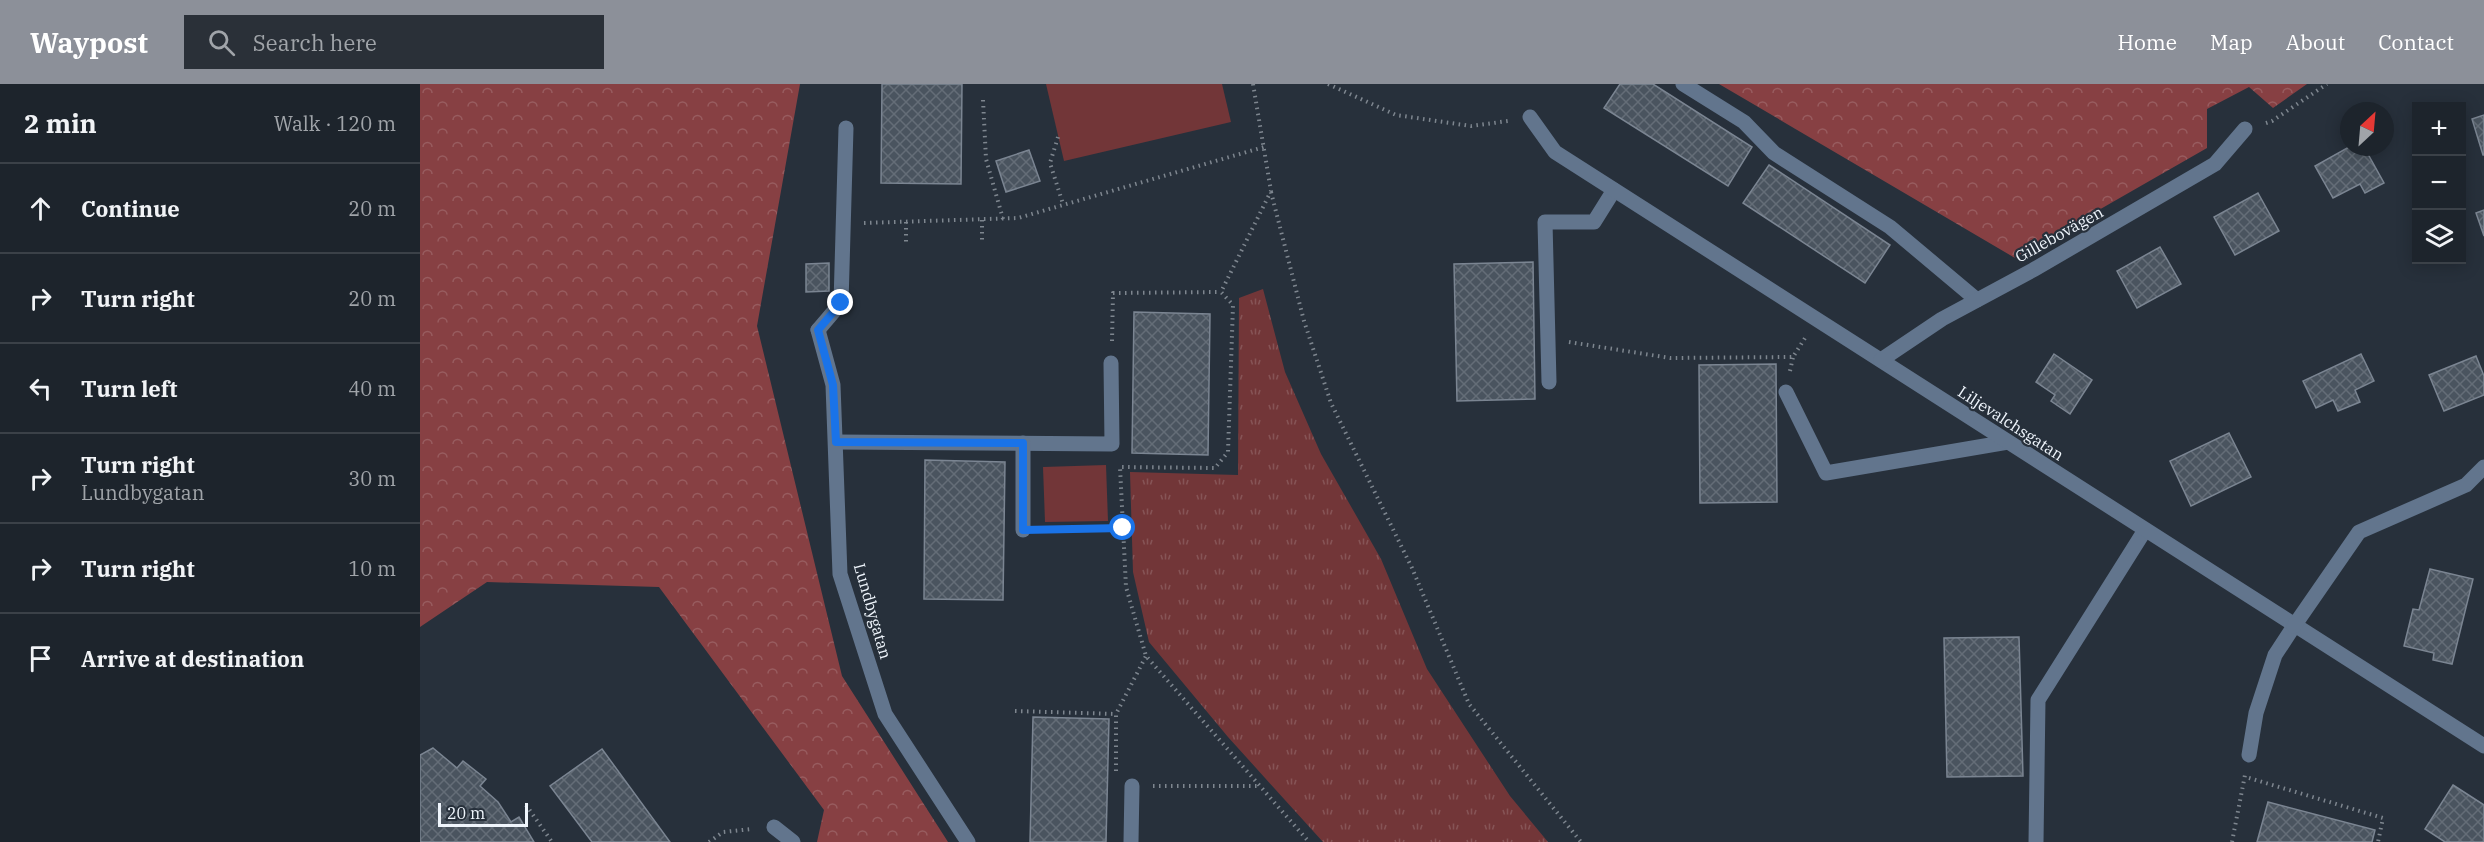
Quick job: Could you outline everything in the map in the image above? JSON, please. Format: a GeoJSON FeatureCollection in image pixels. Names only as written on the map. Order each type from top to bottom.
{"type":"FeatureCollection","features":[{"type":"Feature","properties":{"kind":"street"},"geometry":{"type":"LineString","coordinates":[[1683,84],[1744,122],[1774,153],[1890,227],[1977,300]]}},
{"type":"Feature","properties":{"kind":"street","name":"Liljevalchsgatan"},"geometry":{"type":"LineString","coordinates":[[1530,117],[1555,152],[2484,746]]}},
{"type":"Feature","properties":{"kind":"street"},"geometry":{"type":"LineString","coordinates":[[843,223],[846,128]]}},
{"type":"Feature","properties":{"kind":"street","name":"Gillebovägen"},"geometry":{"type":"LineString","coordinates":[[1881,360],[1942,319],[2215,164],[2245,129]]}},
{"type":"Feature","properties":{"kind":"street"},"geometry":{"type":"LineString","coordinates":[[1549,382],[1545,222],[1594,222],[1614,190]]}},
{"type":"Feature","properties":{"kind":"street","name":"Lundbygatan"},"geometry":{"type":"LineString","coordinates":[[843,223],[841,303],[818,330],[833,385],[840,574],[885,714],[968,842]]}},
{"type":"Feature","properties":{"kind":"street"},"geometry":{"type":"LineString","coordinates":[[836,442],[1112,444],[1111,363]]}},
{"type":"Feature","properties":{"kind":"street"},"geometry":{"type":"LineString","coordinates":[[1786,392],[1826,473],[2008,442]]}},
{"type":"Feature","properties":{"kind":"street"},"geometry":{"type":"LineString","coordinates":[[1023,443],[1023,530]]}},
{"type":"Feature","properties":{"kind":"street"},"geometry":{"type":"LineString","coordinates":[[2249,755],[2256,713],[2275,655],[2359,532],[2466,485],[2484,467]]}},
{"type":"Feature","properties":{"kind":"street"},"geometry":{"type":"LineString","coordinates":[[2036,842],[2038,700],[2145,530]]}},
{"type":"Feature","properties":{"kind":"street"},"geometry":{"type":"LineString","coordinates":[[1131,842],[1132,786]]}},
{"type":"Feature","properties":{"kind":"street"},"geometry":{"type":"LineString","coordinates":[[774,827],[793,842]]}},
{"type":"Feature","properties":{"kind":"path"},"geometry":{"type":"LineString","coordinates":[[1253,84],[1271,191],[1304,321],[1331,403],[1412,568],[1469,704],[1581,842]]}},
{"type":"Feature","properties":{"kind":"path"},"geometry":{"type":"LineString","coordinates":[[1328,84],[1396,115],[1471,126],[1530,117]]}},
{"type":"Feature","properties":{"kind":"path"},"geometry":{"type":"LineString","coordinates":[[2245,129],[2272,121],[2327,84]]}},
{"type":"Feature","properties":{"kind":"path"},"geometry":{"type":"LineString","coordinates":[[983,100],[986,159],[1003,219]]}},
{"type":"Feature","properties":{"kind":"path"},"geometry":{"type":"LineString","coordinates":[[1058,136],[1050,163],[1063,204]]}},
{"type":"Feature","properties":{"kind":"path"},"geometry":{"type":"LineString","coordinates":[[843,223],[1018,218],[1264,147]]}},
{"type":"Feature","properties":{"kind":"path"},"geometry":{"type":"LineString","coordinates":[[1221,292],[1271,191]]}},
{"type":"Feature","properties":{"kind":"path"},"geometry":{"type":"LineString","coordinates":[[982,220],[982,244]]}},
{"type":"Feature","properties":{"kind":"path"},"geometry":{"type":"LineString","coordinates":[[906,222],[906,246]]}},
{"type":"Feature","properties":{"kind":"path"},"geometry":{"type":"LineString","coordinates":[[1111,363],[1113,293],[1221,292],[1233,305],[1228,452],[1215,468],[1120,467],[1126,587],[1146,656],[1309,842]]}},
{"type":"Feature","properties":{"kind":"path"},"geometry":{"type":"LineString","coordinates":[[1548,339],[1670,358],[1793,357],[1816,319]]}},
{"type":"Feature","properties":{"kind":"path"},"geometry":{"type":"LineString","coordinates":[[1023,530],[1123,528]]}},
{"type":"Feature","properties":{"kind":"path"},"geometry":{"type":"LineString","coordinates":[[1146,656],[1116,714],[1116,771],[1132,786],[1260,786]]}},
{"type":"Feature","properties":{"kind":"path"},"geometry":{"type":"LineString","coordinates":[[1015,711],[1116,714]]}},
{"type":"Feature","properties":{"kind":"path"},"geometry":{"type":"LineString","coordinates":[[2232,842],[2249,755]]}},
{"type":"Feature","properties":{"kind":"path"},"geometry":{"type":"LineString","coordinates":[[2245,777],[2383,818],[2378,842]]}},
{"type":"Feature","properties":{"kind":"path"},"geometry":{"type":"LineString","coordinates":[[526,805],[552,842]]}},
{"type":"Feature","properties":{"kind":"path"},"geometry":{"type":"LineString","coordinates":[[709,842],[723,832],[774,827]]}},
{"type":"Feature","properties":{"kind":"green space"},"geometry":{"type":"Polygon","coordinates":[[[420,84],[800,84],[757,326],[842,676],[948,842],[817,842],[824,810],[659,587],[487,582],[420,627],[420,84]]]}},
{"type":"Feature","properties":{"kind":"green space"},"geometry":{"type":"Polygon","coordinates":[[[1046,84],[1222,84],[1231,122],[1064,161],[1046,84]]]}},
{"type":"Feature","properties":{"kind":"green space"},"geometry":{"type":"Polygon","coordinates":[[[1719,84],[2307,84],[2273,108],[2249,87],[2207,109],[2207,148],[2015,258],[1719,84]]]}},
{"type":"Feature","properties":{"kind":"green space"},"geometry":{"type":"Polygon","coordinates":[[[1263,289],[1285,372],[1321,454],[1381,559],[1427,669],[1510,796],[1548,842],[1323,842],[1228,737],[1149,642],[1133,572],[1130,472],[1238,475],[1239,298],[1263,289]]]}},
{"type":"Feature","properties":{"kind":"green space"},"geometry":{"type":"Polygon","coordinates":[[[1106,465],[1108,521],[1045,522],[1043,467],[1106,465]]]}},
{"type":"Feature","properties":{"kind":"building"},"geometry":{"type":"Polygon","coordinates":[[[882,84],[962,84],[961,184],[881,183],[882,84]]]}},
{"type":"Feature","properties":{"kind":"building"},"geometry":{"type":"Polygon","coordinates":[[[1620,84],[1653,84],[1752,147],[1728,186],[1604,108],[1620,84]]]}},
{"type":"Feature","properties":{"kind":"building"},"geometry":{"type":"Polygon","coordinates":[[[2484,115],[2484,155],[2483,155],[2472,119],[2484,115]]]}},
{"type":"Feature","properties":{"kind":"building"},"geometry":{"type":"Polygon","coordinates":[[[1029,150],[1040,181],[1006,192],[996,161],[1029,150]]]}},
{"type":"Feature","properties":{"kind":"building"},"geometry":{"type":"Polygon","coordinates":[[[2340,152],[2340,156],[2369,156],[2384,183],[2365,193],[2360,184],[2333,198],[2315,166],[2340,152]]]}},
{"type":"Feature","properties":{"kind":"building"},"geometry":{"type":"Polygon","coordinates":[[[1769,165],[1890,245],[1865,283],[1743,203],[1769,165]]]}},
{"type":"Feature","properties":{"kind":"building"},"geometry":{"type":"Polygon","coordinates":[[[2258,193],[2279,231],[2235,255],[2214,217],[2258,193]]]}},
{"type":"Feature","properties":{"kind":"building"},"geometry":{"type":"Polygon","coordinates":[[[2484,210],[2484,236],[2476,213],[2484,210]]]}},
{"type":"Feature","properties":{"kind":"building"},"geometry":{"type":"Polygon","coordinates":[[[2160,247],[2181,284],[2137,308],[2117,271],[2160,247]]]}},
{"type":"Feature","properties":{"kind":"building"},"geometry":{"type":"Polygon","coordinates":[[[1533,262],[1535,399],[1457,401],[1454,264],[1533,262]]]}},
{"type":"Feature","properties":{"kind":"building"},"geometry":{"type":"Polygon","coordinates":[[[829,263],[829,291],[806,292],[806,264],[829,263]]]}},
{"type":"Feature","properties":{"kind":"building"},"geometry":{"type":"Polygon","coordinates":[[[1134,312],[1210,314],[1208,455],[1132,453],[1134,312]]]}},
{"type":"Feature","properties":{"kind":"building"},"geometry":{"type":"Polygon","coordinates":[[[2054,354],[2092,380],[2070,414],[2051,401],[2055,395],[2036,382],[2054,354]]]}},
{"type":"Feature","properties":{"kind":"building"},"geometry":{"type":"Polygon","coordinates":[[[2361,354],[2374,381],[2355,390],[2360,402],[2338,411],[2333,400],[2316,408],[2303,381],[2361,354]]]}},
{"type":"Feature","properties":{"kind":"building"},"geometry":{"type":"Polygon","coordinates":[[[2476,356],[2484,376],[2484,395],[2444,411],[2429,375],[2476,356]]]}},
{"type":"Feature","properties":{"kind":"building"},"geometry":{"type":"Polygon","coordinates":[[[1776,364],[1777,502],[1700,503],[1699,365],[1776,364]]]}},
{"type":"Feature","properties":{"kind":"building"},"geometry":{"type":"Polygon","coordinates":[[[2229,433],[2251,477],[2191,506],[2170,461],[2229,433]]]}},
{"type":"Feature","properties":{"kind":"building"},"geometry":{"type":"Polygon","coordinates":[[[925,460],[1005,462],[1003,600],[924,599],[925,460]]]}},
{"type":"Feature","properties":{"kind":"building"},"geometry":{"type":"Polygon","coordinates":[[[2430,569],[2473,579],[2452,664],[2433,660],[2434,653],[2404,646],[2413,609],[2419,610],[2430,569]]]}},
{"type":"Feature","properties":{"kind":"building"},"geometry":{"type":"Polygon","coordinates":[[[2019,637],[2023,776],[1947,777],[1944,638],[2019,637]]]}},
{"type":"Feature","properties":{"kind":"building"},"geometry":{"type":"Polygon","coordinates":[[[1033,717],[1109,719],[1106,842],[1030,842],[1033,717]]]}},
{"type":"Feature","properties":{"kind":"building"},"geometry":{"type":"Polygon","coordinates":[[[433,748],[457,768],[463,761],[486,779],[480,786],[498,802],[511,822],[519,817],[534,842],[420,842],[420,755],[433,748]]]}},
{"type":"Feature","properties":{"kind":"building"},"geometry":{"type":"Polygon","coordinates":[[[602,749],[670,842],[592,842],[550,786],[602,749]]]}},
{"type":"Feature","properties":{"kind":"building"},"geometry":{"type":"Polygon","coordinates":[[[2453,785],[2484,805],[2484,842],[2445,842],[2425,829],[2453,785]]]}},
{"type":"Feature","properties":{"kind":"building"},"geometry":{"type":"Polygon","coordinates":[[[2268,802],[2375,830],[2372,842],[2257,842],[2268,802]]]}},
{"type":"Feature","properties":{"kind":"route"},"geometry":{"type":"LineString","coordinates":[[841,303],[818,330],[833,385],[836,442],[1023,443],[1023,530],[1123,528]]}}]}
